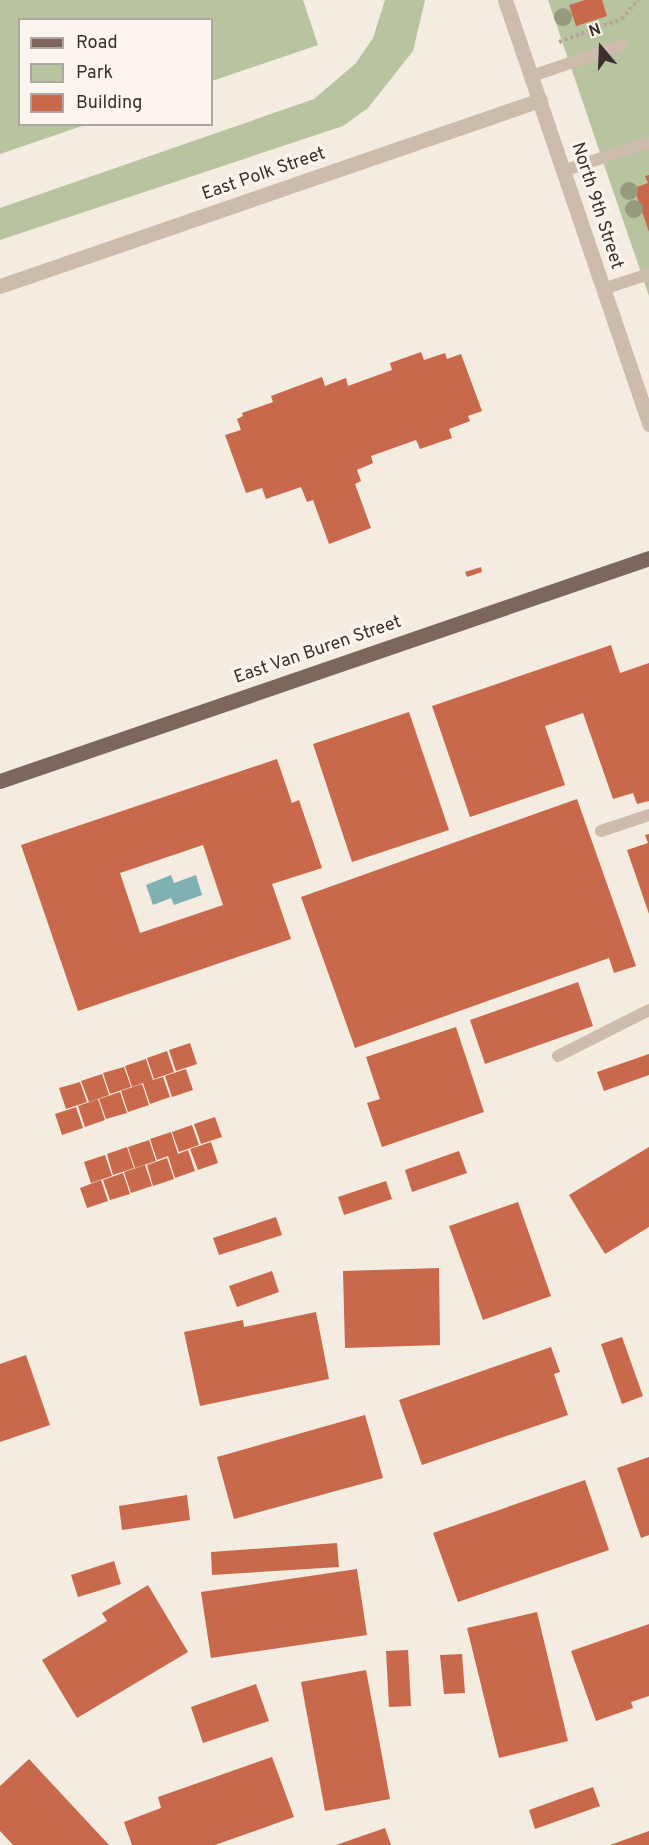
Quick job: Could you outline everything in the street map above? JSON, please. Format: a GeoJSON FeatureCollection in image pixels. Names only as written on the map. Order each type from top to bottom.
{"type":"FeatureCollection","features":[{"type":"Feature","properties":{"kind":"main road","name":"East Van Buren Street"},"geometry":{"type":"LineString","coordinates":[[0,781],[649,558]]}},
{"type":"Feature","properties":{"kind":"street","name":"North 9th Street"},"geometry":{"type":"LineString","coordinates":[[505,0],[649,424]]}},
{"type":"Feature","properties":{"kind":"street","name":"East Polk Street"},"geometry":{"type":"LineString","coordinates":[[0,286],[540,100]]}},
{"type":"Feature","properties":{"kind":"lane"},"geometry":{"type":"LineString","coordinates":[[532,76],[622,45]]}},
{"type":"Feature","properties":{"kind":"lane"},"geometry":{"type":"LineString","coordinates":[[563,171],[649,142]]}},
{"type":"Feature","properties":{"kind":"lane"},"geometry":{"type":"LineString","coordinates":[[603,289],[649,274]]}},
{"type":"Feature","properties":{"kind":"lane"},"geometry":{"type":"LineString","coordinates":[[602,831],[649,815]]}},
{"type":"Feature","properties":{"kind":"lane"},"geometry":{"type":"LineString","coordinates":[[558,1056],[649,1010]]}},
{"type":"Feature","properties":{"kind":"path"},"geometry":{"type":"LineString","coordinates":[[559,42],[622,20],[638,0]]}},
{"type":"Feature","properties":{"kind":"green space"},"geometry":{"type":"Polygon","coordinates":[[[0,0],[303,0],[318,45],[213,81],[213,18],[18,18],[18,126],[82,126],[0,154],[0,0]]]}},
{"type":"Feature","properties":{"kind":"green space"},"geometry":{"type":"Polygon","coordinates":[[[385,0],[425,0],[413,51],[368,108],[343,126],[0,240],[0,208],[314,99],[356,63],[373,38],[385,0]]]}},
{"type":"Feature","properties":{"kind":"green space"},"geometry":{"type":"Polygon","coordinates":[[[548,0],[649,0],[649,296],[610,182],[548,0]]]}},
{"type":"Feature","properties":{"kind":"water"},"geometry":{"type":"Polygon","coordinates":[[[171,875],[174,883],[196,875],[202,895],[174,905],[171,898],[153,905],[146,885],[171,875]]]}},
{"type":"Feature","properties":{"kind":"building"},"geometry":{"type":"Polygon","coordinates":[[[585,0],[602,0],[607,16],[576,26],[569,5],[585,0]]]}},
{"type":"Feature","properties":{"kind":"building"},"geometry":{"type":"Polygon","coordinates":[[[649,175],[649,232],[634,188],[648,183],[645,176],[649,175]]]}},
{"type":"Feature","properties":{"kind":"building"},"geometry":{"type":"Polygon","coordinates":[[[421,352],[424,360],[445,353],[447,359],[461,354],[482,411],[468,416],[470,421],[449,429],[452,438],[420,449],[416,440],[371,456],[373,463],[357,470],[361,481],[355,484],[371,528],[329,544],[313,500],[307,502],[301,487],[266,499],[262,488],[246,493],[225,435],[241,430],[237,419],[243,416],[242,413],[273,402],[271,396],[322,377],[325,386],[346,378],[348,386],[392,370],[390,363],[421,352]]]}},
{"type":"Feature","properties":{"kind":"building"},"geometry":{"type":"Polygon","coordinates":[[[481,567],[482,572],[467,577],[465,572],[481,567]]]}},
{"type":"Feature","properties":{"kind":"building"},"geometry":{"type":"Polygon","coordinates":[[[611,645],[620,673],[649,663],[649,801],[637,804],[633,793],[613,799],[583,713],[545,726],[565,785],[470,817],[432,706],[611,645]]]}},
{"type":"Feature","properties":{"kind":"building"},"geometry":{"type":"Polygon","coordinates":[[[409,712],[449,830],[352,862],[313,744],[409,712]]]}},
{"type":"Feature","properties":{"kind":"building"},"geometry":{"type":"Polygon","coordinates":[[[277,759],[292,803],[299,800],[322,868],[272,884],[291,939],[78,1011],[21,845],[277,759]],[[203,845],[120,873],[140,933],[223,905],[203,845]]]}},
{"type":"Feature","properties":{"kind":"building"},"geometry":{"type":"Polygon","coordinates":[[[577,799],[636,966],[614,973],[609,958],[355,1048],[301,897],[577,799]]]}},
{"type":"Feature","properties":{"kind":"building"},"geometry":{"type":"Polygon","coordinates":[[[649,834],[649,914],[627,850],[648,843],[645,835],[649,834]]]}},
{"type":"Feature","properties":{"kind":"building"},"geometry":{"type":"Polygon","coordinates":[[[578,982],[593,1026],[485,1064],[470,1020],[578,982]]]}},
{"type":"Feature","properties":{"kind":"building"},"geometry":{"type":"Polygon","coordinates":[[[456,1027],[484,1112],[382,1147],[367,1103],[380,1099],[366,1057],[456,1027]]]}},
{"type":"Feature","properties":{"kind":"building"},"geometry":{"type":"Polygon","coordinates":[[[190,1043],[197,1064],[176,1071],[169,1050],[190,1043]]]}},
{"type":"Feature","properties":{"kind":"building"},"geometry":{"type":"Polygon","coordinates":[[[167,1051],[174,1072],[154,1079],[147,1058],[167,1051]]]}},
{"type":"Feature","properties":{"kind":"building"},"geometry":{"type":"Polygon","coordinates":[[[649,1054],[649,1075],[604,1091],[597,1072],[649,1054]]]}},
{"type":"Feature","properties":{"kind":"building"},"geometry":{"type":"Polygon","coordinates":[[[146,1059],[153,1080],[163,1077],[170,1097],[150,1104],[143,1083],[132,1087],[125,1066],[146,1059]]]}},
{"type":"Feature","properties":{"kind":"building"},"geometry":{"type":"Polygon","coordinates":[[[124,1067],[131,1087],[110,1094],[103,1073],[124,1067]]]}},
{"type":"Feature","properties":{"kind":"building"},"geometry":{"type":"Polygon","coordinates":[[[186,1069],[193,1090],[172,1097],[165,1076],[186,1069]]]}},
{"type":"Feature","properties":{"kind":"building"},"geometry":{"type":"Polygon","coordinates":[[[102,1074],[109,1095],[89,1102],[81,1081],[102,1074]]]}},
{"type":"Feature","properties":{"kind":"building"},"geometry":{"type":"Polygon","coordinates":[[[80,1082],[87,1102],[66,1109],[59,1088],[80,1082]]]}},
{"type":"Feature","properties":{"kind":"building"},"geometry":{"type":"Polygon","coordinates":[[[142,1084],[149,1105],[128,1112],[121,1091],[142,1084]]]}},
{"type":"Feature","properties":{"kind":"building"},"geometry":{"type":"Polygon","coordinates":[[[120,1092],[127,1113],[106,1119],[99,1099],[120,1092]]]}},
{"type":"Feature","properties":{"kind":"building"},"geometry":{"type":"Polygon","coordinates":[[[98,1099],[105,1120],[85,1127],[78,1106],[98,1099]]]}},
{"type":"Feature","properties":{"kind":"building"},"geometry":{"type":"Polygon","coordinates":[[[76,1107],[83,1128],[62,1135],[55,1114],[76,1107]]]}},
{"type":"Feature","properties":{"kind":"building"},"geometry":{"type":"Polygon","coordinates":[[[215,1117],[222,1137],[201,1144],[194,1124],[215,1117]]]}},
{"type":"Feature","properties":{"kind":"building"},"geometry":{"type":"Polygon","coordinates":[[[192,1125],[199,1145],[179,1152],[172,1132],[192,1125]]]}},
{"type":"Feature","properties":{"kind":"building"},"geometry":{"type":"Polygon","coordinates":[[[171,1132],[178,1154],[188,1150],[195,1171],[175,1178],[168,1156],[157,1160],[150,1139],[171,1132]]]}},
{"type":"Feature","properties":{"kind":"building"},"geometry":{"type":"Polygon","coordinates":[[[149,1140],[156,1161],[135,1168],[128,1147],[149,1140]]]}},
{"type":"Feature","properties":{"kind":"building"},"geometry":{"type":"Polygon","coordinates":[[[211,1142],[218,1163],[198,1170],[190,1149],[211,1142]]]}},
{"type":"Feature","properties":{"kind":"building"},"geometry":{"type":"Polygon","coordinates":[[[127,1147],[134,1168],[113,1175],[107,1154],[127,1147]]]}},
{"type":"Feature","properties":{"kind":"building"},"geometry":{"type":"Polygon","coordinates":[[[649,1147],[649,1227],[605,1254],[569,1195],[649,1147]]]}},
{"type":"Feature","properties":{"kind":"building"},"geometry":{"type":"Polygon","coordinates":[[[459,1151],[467,1173],[412,1192],[405,1170],[459,1151]]]}},
{"type":"Feature","properties":{"kind":"building"},"geometry":{"type":"Polygon","coordinates":[[[105,1155],[112,1176],[91,1183],[84,1162],[105,1155]]]}},
{"type":"Feature","properties":{"kind":"building"},"geometry":{"type":"Polygon","coordinates":[[[167,1158],[174,1179],[153,1186],[147,1165],[167,1158]]]}},
{"type":"Feature","properties":{"kind":"building"},"geometry":{"type":"Polygon","coordinates":[[[145,1165],[152,1186],[131,1193],[124,1172],[145,1165]]]}},
{"type":"Feature","properties":{"kind":"building"},"geometry":{"type":"Polygon","coordinates":[[[123,1173],[130,1194],[110,1200],[103,1180],[123,1173]]]}},
{"type":"Feature","properties":{"kind":"building"},"geometry":{"type":"Polygon","coordinates":[[[101,1180],[108,1201],[87,1208],[80,1188],[101,1180]]]}},
{"type":"Feature","properties":{"kind":"building"},"geometry":{"type":"Polygon","coordinates":[[[386,1181],[392,1199],[344,1215],[338,1197],[386,1181]]]}},
{"type":"Feature","properties":{"kind":"building"},"geometry":{"type":"Polygon","coordinates":[[[518,1202],[551,1296],[483,1320],[449,1226],[518,1202]]]}},
{"type":"Feature","properties":{"kind":"building"},"geometry":{"type":"Polygon","coordinates":[[[276,1217],[282,1235],[219,1255],[213,1238],[276,1217]]]}},
{"type":"Feature","properties":{"kind":"building"},"geometry":{"type":"Polygon","coordinates":[[[439,1268],[440,1345],[345,1348],[343,1271],[439,1268]]]}},
{"type":"Feature","properties":{"kind":"building"},"geometry":{"type":"Polygon","coordinates":[[[272,1271],[279,1292],[237,1307],[229,1286],[272,1271]]]}},
{"type":"Feature","properties":{"kind":"building"},"geometry":{"type":"Polygon","coordinates":[[[316,1312],[329,1379],[200,1406],[184,1332],[243,1320],[244,1327],[316,1312]]]}},
{"type":"Feature","properties":{"kind":"building"},"geometry":{"type":"Polygon","coordinates":[[[622,1337],[643,1396],[622,1404],[601,1344],[622,1337]]]}},
{"type":"Feature","properties":{"kind":"building"},"geometry":{"type":"Polygon","coordinates":[[[551,1347],[560,1372],[554,1374],[568,1415],[422,1465],[399,1400],[551,1347]]]}},
{"type":"Feature","properties":{"kind":"building"},"geometry":{"type":"Polygon","coordinates":[[[26,1355],[50,1425],[0,1442],[0,1364],[26,1355]]]}},
{"type":"Feature","properties":{"kind":"building"},"geometry":{"type":"Polygon","coordinates":[[[365,1415],[383,1478],[234,1519],[217,1457],[365,1415]]]}},
{"type":"Feature","properties":{"kind":"building"},"geometry":{"type":"Polygon","coordinates":[[[649,1457],[649,1535],[641,1538],[617,1468],[649,1457]]]}},
{"type":"Feature","properties":{"kind":"building"},"geometry":{"type":"Polygon","coordinates":[[[585,1480],[609,1550],[458,1602],[433,1533],[585,1480]]]}},
{"type":"Feature","properties":{"kind":"building"},"geometry":{"type":"Polygon","coordinates":[[[187,1495],[190,1520],[122,1530],[119,1506],[187,1495]]]}},
{"type":"Feature","properties":{"kind":"building"},"geometry":{"type":"Polygon","coordinates":[[[337,1543],[339,1567],[212,1575],[211,1552],[337,1543]]]}},
{"type":"Feature","properties":{"kind":"building"},"geometry":{"type":"Polygon","coordinates":[[[114,1561],[121,1584],[78,1597],[71,1575],[114,1561]]]}},
{"type":"Feature","properties":{"kind":"building"},"geometry":{"type":"Polygon","coordinates":[[[357,1569],[367,1635],[211,1658],[201,1592],[357,1569]]]}},
{"type":"Feature","properties":{"kind":"building"},"geometry":{"type":"Polygon","coordinates":[[[148,1585],[188,1652],[77,1718],[42,1660],[107,1621],[102,1613],[148,1585]]]}},
{"type":"Feature","properties":{"kind":"building"},"geometry":{"type":"Polygon","coordinates":[[[537,1612],[568,1741],[499,1758],[467,1628],[537,1612]]]}},
{"type":"Feature","properties":{"kind":"building"},"geometry":{"type":"Polygon","coordinates":[[[649,1624],[649,1696],[631,1702],[633,1708],[596,1721],[571,1651],[649,1624]]]}},
{"type":"Feature","properties":{"kind":"building"},"geometry":{"type":"Polygon","coordinates":[[[408,1650],[411,1706],[389,1707],[386,1651],[408,1650]]]}},
{"type":"Feature","properties":{"kind":"building"},"geometry":{"type":"Polygon","coordinates":[[[462,1654],[465,1693],[444,1694],[440,1655],[462,1654]]]}},
{"type":"Feature","properties":{"kind":"building"},"geometry":{"type":"Polygon","coordinates":[[[366,1670],[390,1799],[325,1811],[301,1682],[366,1670]]]}},
{"type":"Feature","properties":{"kind":"building"},"geometry":{"type":"Polygon","coordinates":[[[256,1684],[269,1721],[203,1743],[191,1707],[256,1684]]]}},
{"type":"Feature","properties":{"kind":"building"},"geometry":{"type":"Polygon","coordinates":[[[272,1757],[294,1817],[215,1845],[132,1845],[124,1822],[161,1808],[158,1797],[272,1757]]]}},
{"type":"Feature","properties":{"kind":"building"},"geometry":{"type":"Polygon","coordinates":[[[29,1759],[109,1845],[13,1845],[0,1831],[0,1786],[29,1759]]]}},
{"type":"Feature","properties":{"kind":"building"},"geometry":{"type":"Polygon","coordinates":[[[593,1787],[600,1806],[535,1829],[529,1810],[593,1787]]]}},
{"type":"Feature","properties":{"kind":"building"},"geometry":{"type":"Polygon","coordinates":[[[385,1828],[391,1845],[336,1845],[385,1828]]]}},
{"type":"Feature","properties":{"kind":"building"},"geometry":{"type":"Polygon","coordinates":[[[649,1831],[649,1845],[610,1845],[649,1831]]]}}]}
